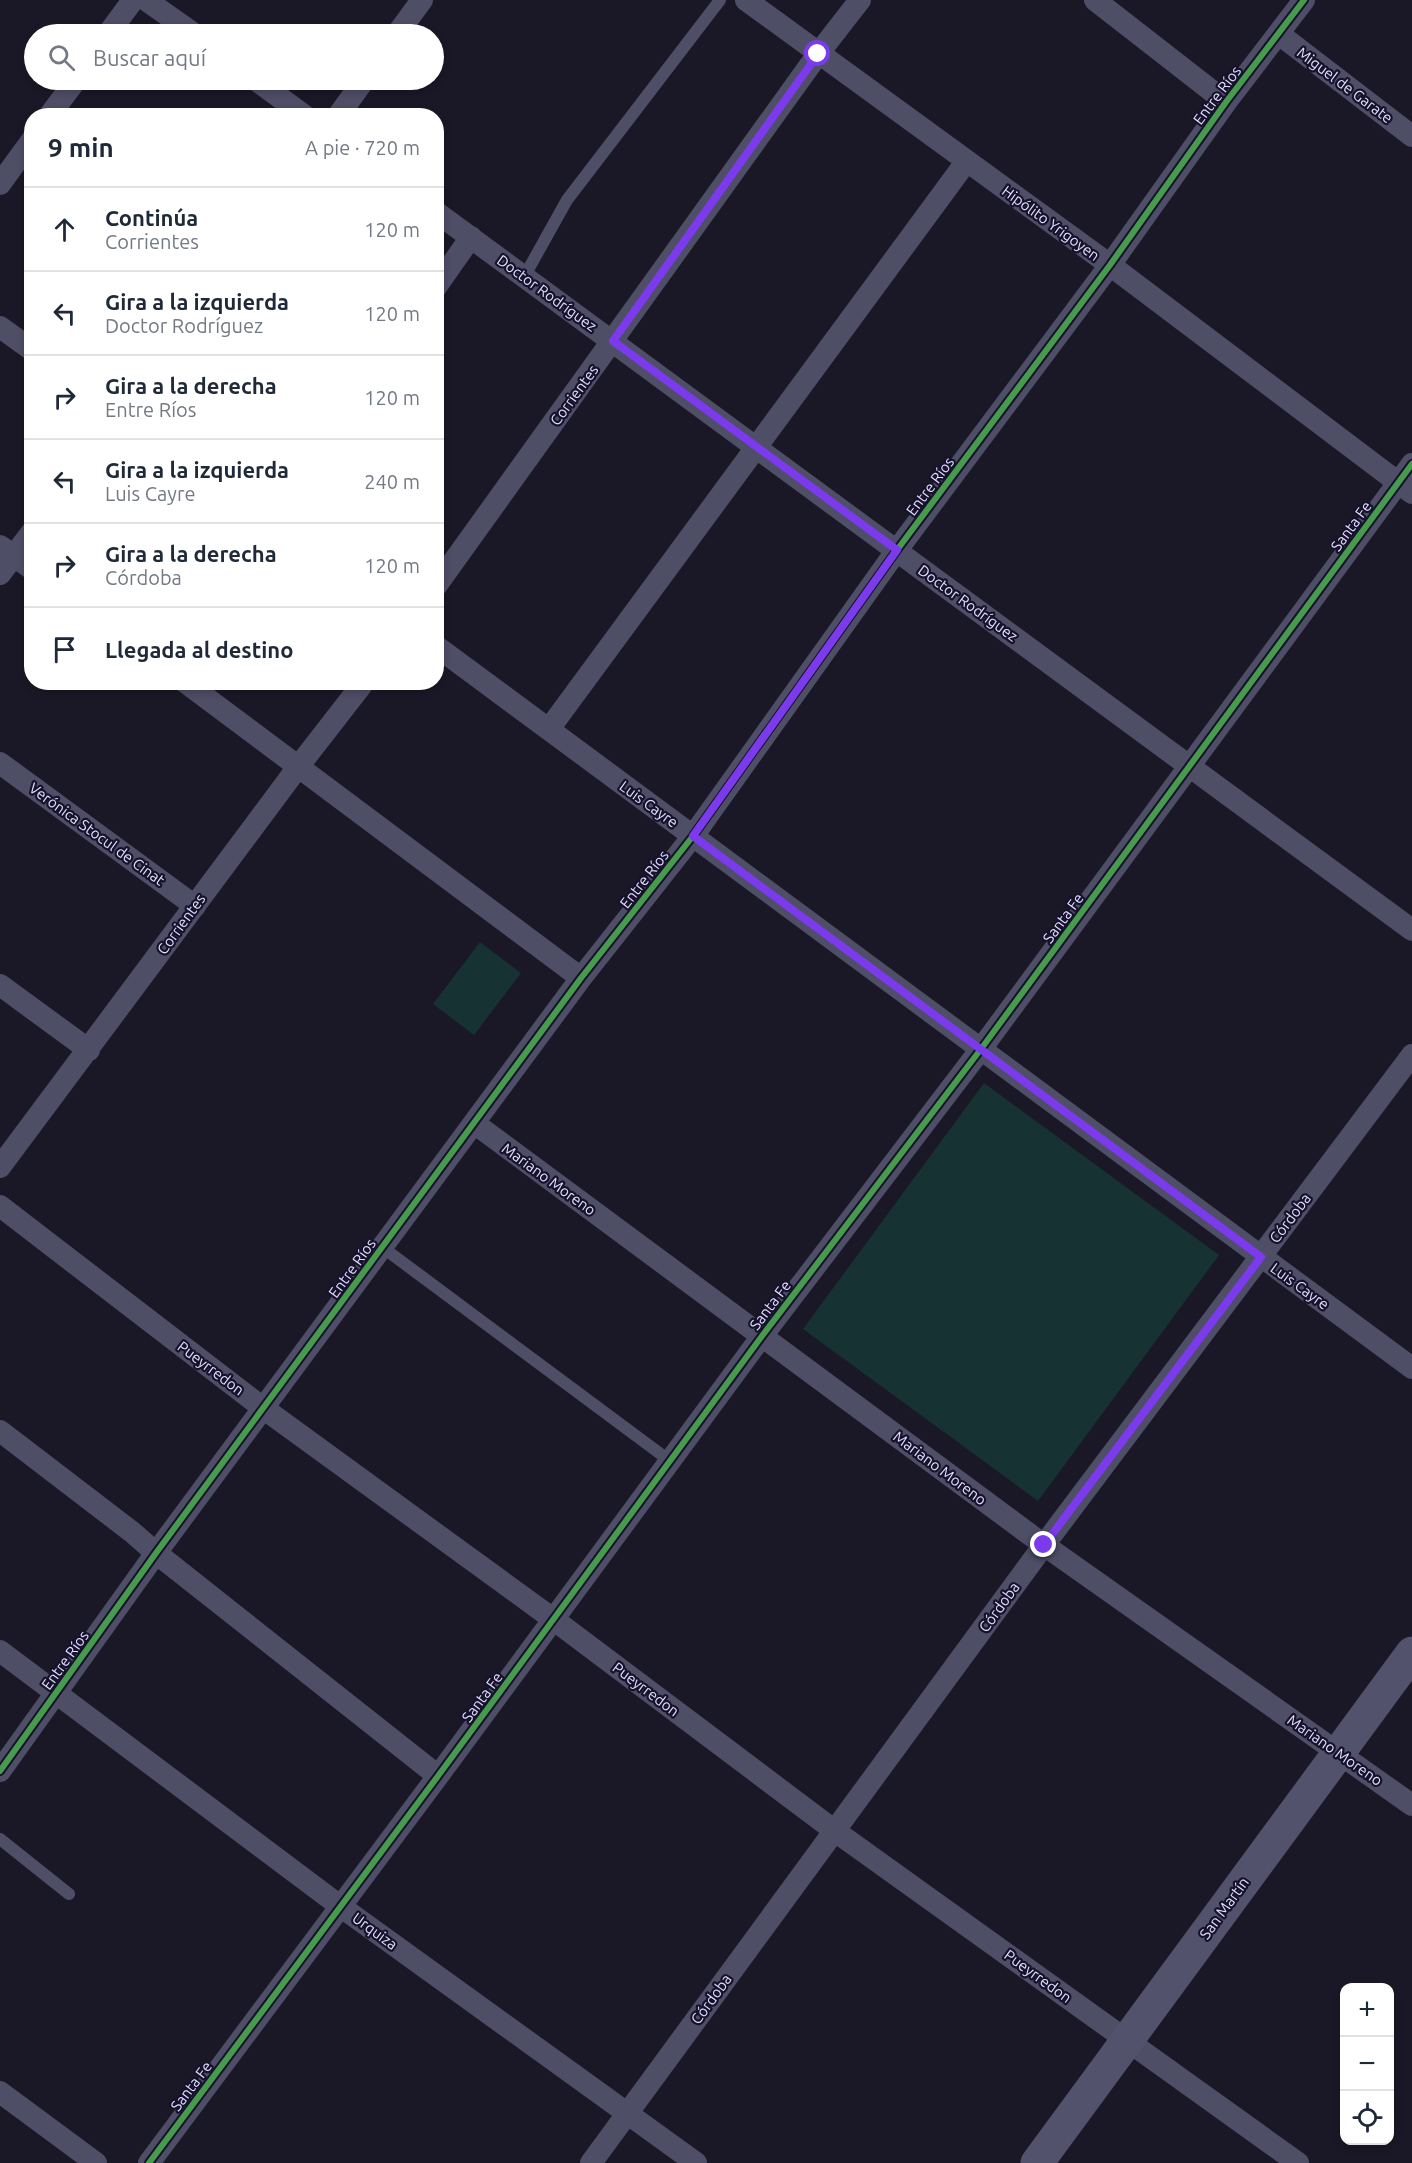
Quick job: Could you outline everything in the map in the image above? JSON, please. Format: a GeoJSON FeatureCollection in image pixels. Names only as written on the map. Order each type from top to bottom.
{"type":"FeatureCollection","features":[{"type":"Feature","properties":{"kind":"street"},"geometry":{"type":"LineString","coordinates":[[115,24],[133,0]]}},
{"type":"Feature","properties":{"kind":"street"},"geometry":{"type":"LineString","coordinates":[[146,0],[180,24]]}},
{"type":"Feature","properties":{"kind":"street"},"geometry":{"type":"LineString","coordinates":[[404,24],[422,0]]}},
{"type":"Feature","properties":{"kind":"street","name":"Hipólito Yrigoyen"},"geometry":{"type":"LineString","coordinates":[[746,0],[1110,266],[1405,488]]}},
{"type":"Feature","properties":{"kind":"street","name":"Corrientes"},"geometry":{"type":"LineString","coordinates":[[444,575],[818,54],[860,0]]}},
{"type":"Feature","properties":{"kind":"street"},"geometry":{"type":"LineString","coordinates":[[1095,0],[1226,102]]}},
{"type":"Feature","properties":{"kind":"street","name":"Entre Ríos"},"geometry":{"type":"LineString","coordinates":[[0,1771],[156,1553],[581,978],[693,836],[897,550],[1110,266],[1226,102],[1304,0]]}},
{"type":"Feature","properties":{"kind":"street","name":"Miguel de Garate"},"geometry":{"type":"LineString","coordinates":[[1279,34],[1412,136]]}},
{"type":"Feature","properties":{"kind":"street"},"geometry":{"type":"LineString","coordinates":[[56,108],[68,90]]}},
{"type":"Feature","properties":{"kind":"street"},"geometry":{"type":"LineString","coordinates":[[270,90],[294,108]]}},
{"type":"Feature","properties":{"kind":"street"},"geometry":{"type":"LineString","coordinates":[[344,108],[357,90]]}},
{"type":"Feature","properties":{"kind":"street"},"geometry":{"type":"LineString","coordinates":[[0,184],[24,151]]}},
{"type":"Feature","properties":{"kind":"street"},"geometry":{"type":"LineString","coordinates":[[549,729],[966,162]]}},
{"type":"Feature","properties":{"kind":"street","name":"Doctor Rodríguez"},"geometry":{"type":"LineString","coordinates":[[444,218],[1412,930]]}},
{"type":"Feature","properties":{"kind":"street"},"geometry":{"type":"LineString","coordinates":[[444,275],[471,237]]}},
{"type":"Feature","properties":{"kind":"street"},"geometry":{"type":"LineString","coordinates":[[0,327],[24,344]]}},
{"type":"Feature","properties":{"kind":"street","name":"Santa Fe"},"geometry":{"type":"LineString","coordinates":[[149,2163],[762,1336],[981,1049],[1190,766],[1405,488],[1412,464]]}},
{"type":"Feature","properties":{"kind":"street"},"geometry":{"type":"LineString","coordinates":[[0,574],[24,544]]}},
{"type":"Feature","properties":{"kind":"street","name":"Luis Cayre"},"geometry":{"type":"LineString","coordinates":[[444,652],[1412,1368]]}},
{"type":"Feature","properties":{"kind":"street"},"geometry":{"type":"LineString","coordinates":[[196,690],[581,978]]}},
{"type":"Feature","properties":{"kind":"street","name":"Corrientes"},"geometry":{"type":"LineString","coordinates":[[0,1167],[358,690]]}},
{"type":"Feature","properties":{"kind":"street","name":"Verónica Stocul de Cinat"},"geometry":{"type":"LineString","coordinates":[[0,763],[195,906]]}},
{"type":"Feature","properties":{"kind":"street"},"geometry":{"type":"LineString","coordinates":[[0,985],[88,1050]]}},
{"type":"Feature","properties":{"kind":"street","name":"Córdoba"},"geometry":{"type":"LineString","coordinates":[[591,2163],[1044,1545],[1412,1055]]}},
{"type":"Feature","properties":{"kind":"street","name":"Mariano Moreno"},"geometry":{"type":"LineString","coordinates":[[474,1123],[1044,1545],[1412,1805]]}},
{"type":"Feature","properties":{"kind":"street","name":"Pueyrredon"},"geometry":{"type":"LineString","coordinates":[[0,1206],[263,1408],[554,1619],[835,1831],[1298,2163]]}},
{"type":"Feature","properties":{"kind":"street"},"geometry":{"type":"LineString","coordinates":[[0,1431],[132,1532],[438,1776]]}},
{"type":"Feature","properties":{"kind":"street","name":"Urquiza"},"geometry":{"type":"LineString","coordinates":[[0,1651],[340,1906],[696,2163]]}},
{"type":"Feature","properties":{"kind":"street","name":"San Martín"},"geometry":{"type":"LineString","coordinates":[[1037,2163],[1412,1653]]}},
{"type":"Feature","properties":{"kind":"street"},"geometry":{"type":"LineString","coordinates":[[0,2092],[96,2163]]}},
{"type":"Feature","properties":{"kind":"lane"},"geometry":{"type":"LineString","coordinates":[[524,276],[567,200],[720,0]]}},
{"type":"Feature","properties":{"kind":"lane"},"geometry":{"type":"LineString","coordinates":[[382,1247],[670,1461]]}},
{"type":"Feature","properties":{"kind":"lane"},"geometry":{"type":"LineString","coordinates":[[0,1839],[69,1894]]}},
{"type":"Feature","properties":{"kind":"green space"},"geometry":{"type":"Polygon","coordinates":[[[480,942],[521,973],[474,1035],[433,1004],[480,942]]]}},
{"type":"Feature","properties":{"kind":"green space"},"geometry":{"type":"Polygon","coordinates":[[[984,1083],[1219,1255],[1038,1501],[803,1329],[984,1083]]]}},
{"type":"Feature","properties":{"kind":"cycle path"},"geometry":{"type":"LineString","coordinates":[[0,1771],[156,1553],[581,978],[693,836],[897,550],[1110,265],[1226,102],[1304,0]]}},
{"type":"Feature","properties":{"kind":"cycle path"},"geometry":{"type":"LineString","coordinates":[[149,2163],[762,1336],[981,1049],[1412,464]]}},
{"type":"Feature","properties":{"kind":"route"},"geometry":{"type":"LineString","coordinates":[[818,54],[613,341],[897,550],[693,836],[1261,1257],[1044,1545]]}}]}
